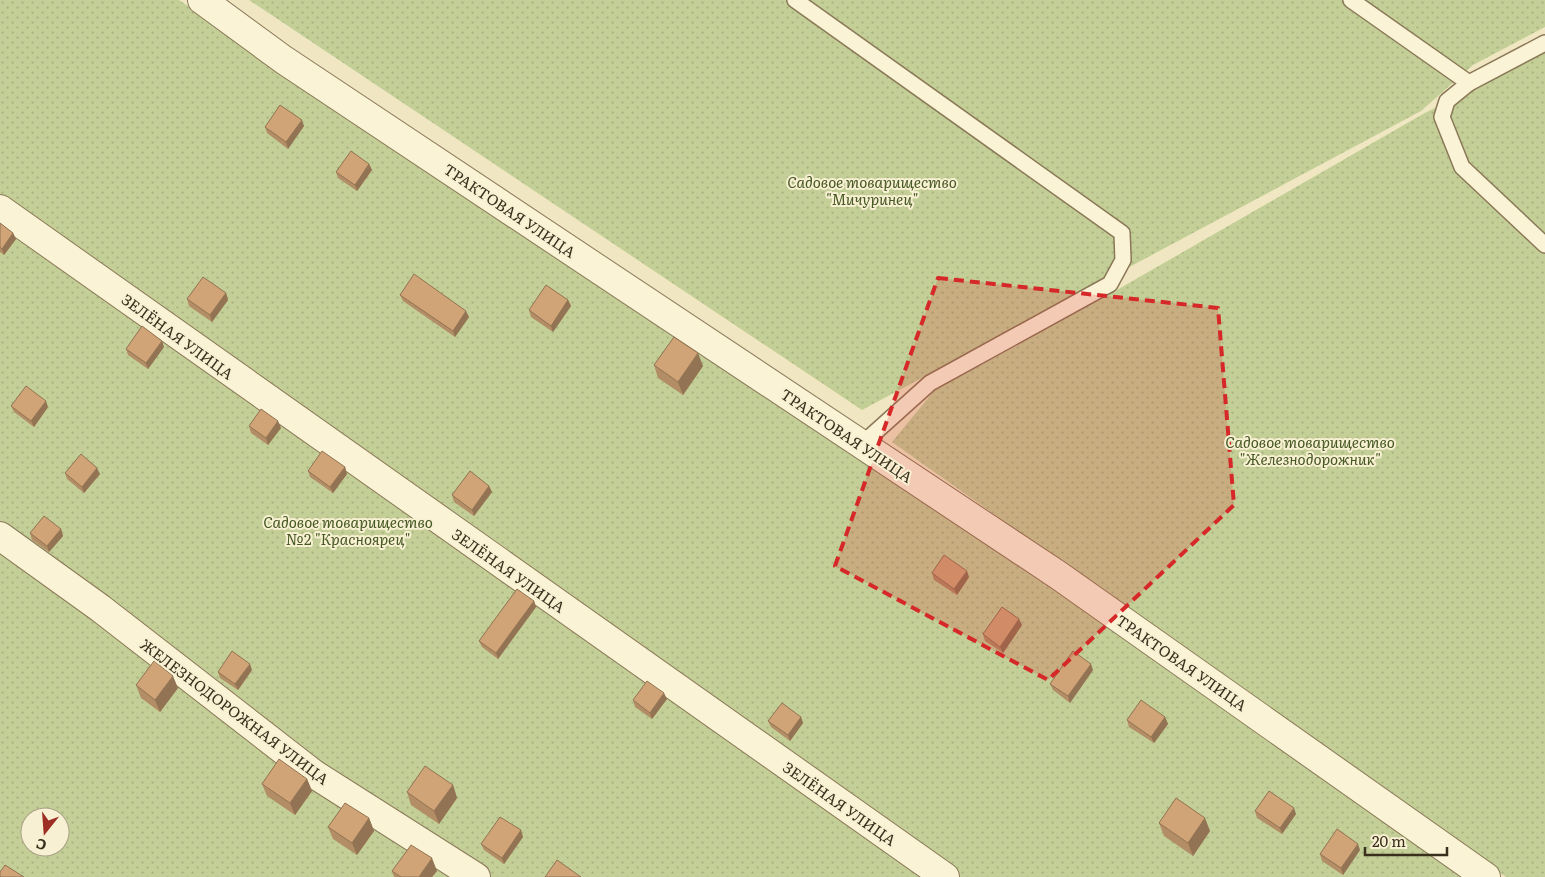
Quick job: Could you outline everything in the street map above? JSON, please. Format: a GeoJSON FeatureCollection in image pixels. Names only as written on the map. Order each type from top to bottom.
{"type":"FeatureCollection","features":[{"type":"Feature","properties":{"kind":"street","name":"ТРАКТОВАЯ УЛИЦА"},"geometry":{"type":"LineString","coordinates":[[202,0],[284,60],[1058,574],[1486,877]]}},
{"type":"Feature","properties":{"kind":"street","name":"ЗЕЛЁНАЯ УЛИЦА"},"geometry":{"type":"LineString","coordinates":[[0,209],[945,877]]}},
{"type":"Feature","properties":{"kind":"street","name":"ЖЕЛЕЗНОДОРОЖНАЯ УЛИЦА"},"geometry":{"type":"LineString","coordinates":[[0,536],[100,608],[314,774],[476,877]]}},
{"type":"Feature","properties":{"kind":"lane"},"geometry":{"type":"LineString","coordinates":[[795,0],[1122,233],[1123,260],[1110,284],[930,383],[861,444]]}},
{"type":"Feature","properties":{"kind":"lane"},"geometry":{"type":"LineString","coordinates":[[1351,0],[1469,83]]}},
{"type":"Feature","properties":{"kind":"lane"},"geometry":{"type":"LineString","coordinates":[[1545,43],[1469,83],[1447,101],[1442,117],[1462,166],[1545,245]]}},
{"type":"Feature","properties":{"kind":"highlighted area"},"geometry":{"type":"Polygon","coordinates":[[[938,278],[1218,308],[1234,505],[1048,680],[835,566],[938,278]]]}},
{"type":"Feature","properties":{"kind":"green space","name":"Садовое товарищество №2 \"Красноярец\""},"geometry":{"type":"Polygon","coordinates":[[[0,0],[179,0],[1020,559],[1464,877],[0,877],[0,0]]]}},
{"type":"Feature","properties":{"kind":"green space","name":"Садовое товарищество \"Мичуринец\""},"geometry":{"type":"Polygon","coordinates":[[[249,0],[1545,0],[1545,27],[1473,65],[1421,111],[862,410],[249,0]]]}},
{"type":"Feature","properties":{"kind":"green space","name":"Садовое товарищество \"Железнодорожник\""},"geometry":{"type":"Polygon","coordinates":[[[1545,52],[1545,877],[1506,877],[892,442],[934,391],[1096,302],[1423,114],[1545,52]]]}},
{"type":"Feature","properties":{"kind":"building"},"geometry":{"type":"Polygon","coordinates":[[[280,105],[302,120],[286,142],[265,127],[280,105]]]}},
{"type":"Feature","properties":{"kind":"building"},"geometry":{"type":"Polygon","coordinates":[[[351,151],[369,164],[355,185],[336,172],[351,151]]]}},
{"type":"Feature","properties":{"kind":"building"},"geometry":{"type":"Polygon","coordinates":[[[0,223],[13,233],[2,249],[0,247],[0,223]]]}},
{"type":"Feature","properties":{"kind":"building"},"geometry":{"type":"Polygon","coordinates":[[[414,274],[466,311],[453,331],[400,295],[414,274]]]}},
{"type":"Feature","properties":{"kind":"building"},"geometry":{"type":"Polygon","coordinates":[[[203,277],[226,293],[210,315],[187,299],[203,277]]]}},
{"type":"Feature","properties":{"kind":"building"},"geometry":{"type":"Polygon","coordinates":[[[546,285],[568,300],[551,326],[529,310],[546,285]]]}},
{"type":"Feature","properties":{"kind":"building"},"geometry":{"type":"Polygon","coordinates":[[[142,326],[162,341],[146,363],[126,349],[142,326]]]}},
{"type":"Feature","properties":{"kind":"building"},"geometry":{"type":"Polygon","coordinates":[[[674,337],[698,353],[678,382],[654,365],[674,337]]]}},
{"type":"Feature","properties":{"kind":"building"},"geometry":{"type":"Polygon","coordinates":[[[26,386],[46,401],[31,421],[11,406],[26,386]]]}},
{"type":"Feature","properties":{"kind":"building"},"geometry":{"type":"Polygon","coordinates":[[[261,409],[278,421],[266,438],[249,426],[261,409]]]}},
{"type":"Feature","properties":{"kind":"building"},"geometry":{"type":"Polygon","coordinates":[[[322,451],[345,467],[330,487],[308,471],[322,451]]]}},
{"type":"Feature","properties":{"kind":"building"},"geometry":{"type":"Polygon","coordinates":[[[81,454],[97,468],[82,487],[65,473],[81,454]]]}},
{"type":"Feature","properties":{"kind":"building"},"geometry":{"type":"Polygon","coordinates":[[[470,471],[489,486],[472,510],[452,495],[470,471]]]}},
{"type":"Feature","properties":{"kind":"building"},"geometry":{"type":"Polygon","coordinates":[[[44,516],[61,529],[47,546],[30,533],[44,516]]]}},
{"type":"Feature","properties":{"kind":"building"},"geometry":{"type":"Polygon","coordinates":[[[944,555],[967,571],[954,589],[932,573],[944,555]]]}},
{"type":"Feature","properties":{"kind":"building"},"geometry":{"type":"Polygon","coordinates":[[[517,589],[534,601],[496,653],[479,641],[517,589]]]}},
{"type":"Feature","properties":{"kind":"building"},"geometry":{"type":"Polygon","coordinates":[[[1002,607],[1019,619],[1000,647],[983,634],[1002,607]]]}},
{"type":"Feature","properties":{"kind":"building"},"geometry":{"type":"Polygon","coordinates":[[[232,651],[250,664],[235,684],[218,672],[232,651]]]}},
{"type":"Feature","properties":{"kind":"building"},"geometry":{"type":"Polygon","coordinates":[[[1073,651],[1091,664],[1068,696],[1050,684],[1073,651]]]}},
{"type":"Feature","properties":{"kind":"building"},"geometry":{"type":"Polygon","coordinates":[[[154,661],[173,676],[155,700],[136,685],[154,661]]]}},
{"type":"Feature","properties":{"kind":"building"},"geometry":{"type":"Polygon","coordinates":[[[647,681],[664,693],[650,713],[633,700],[647,681]]]}},
{"type":"Feature","properties":{"kind":"building"},"geometry":{"type":"Polygon","coordinates":[[[1141,700],[1165,717],[1151,737],[1127,720],[1141,700]]]}},
{"type":"Feature","properties":{"kind":"building"},"geometry":{"type":"Polygon","coordinates":[[[782,703],[801,717],[788,735],[768,721],[782,703]]]}},
{"type":"Feature","properties":{"kind":"building"},"geometry":{"type":"Polygon","coordinates":[[[279,759],[307,779],[290,803],[262,784],[279,759]]]}},
{"type":"Feature","properties":{"kind":"building"},"geometry":{"type":"Polygon","coordinates":[[[425,766],[453,785],[434,811],[407,792],[425,766]]]}},
{"type":"Feature","properties":{"kind":"building"},"geometry":{"type":"Polygon","coordinates":[[[1269,791],[1294,808],[1280,828],[1255,811],[1269,791]]]}},
{"type":"Feature","properties":{"kind":"building"},"geometry":{"type":"Polygon","coordinates":[[[1176,798],[1205,818],[1188,843],[1159,823],[1176,798]]]}},
{"type":"Feature","properties":{"kind":"building"},"geometry":{"type":"Polygon","coordinates":[[[345,803],[369,818],[352,843],[328,827],[345,803]]]}},
{"type":"Feature","properties":{"kind":"building"},"geometry":{"type":"Polygon","coordinates":[[[500,817],[521,830],[502,858],[481,844],[500,817]]]}},
{"type":"Feature","properties":{"kind":"building"},"geometry":{"type":"Polygon","coordinates":[[[1337,829],[1358,844],[1341,868],[1320,854],[1337,829]]]}},
{"type":"Feature","properties":{"kind":"building"},"geometry":{"type":"Polygon","coordinates":[[[411,845],[432,858],[419,877],[401,877],[392,871],[411,845]]]}},
{"type":"Feature","properties":{"kind":"building"},"geometry":{"type":"Polygon","coordinates":[[[557,860],[581,877],[545,877],[557,860]]]}},
{"type":"Feature","properties":{"kind":"building"},"geometry":{"type":"Polygon","coordinates":[[[5,865],[24,877],[0,877],[0,872],[5,865]]]}}]}
